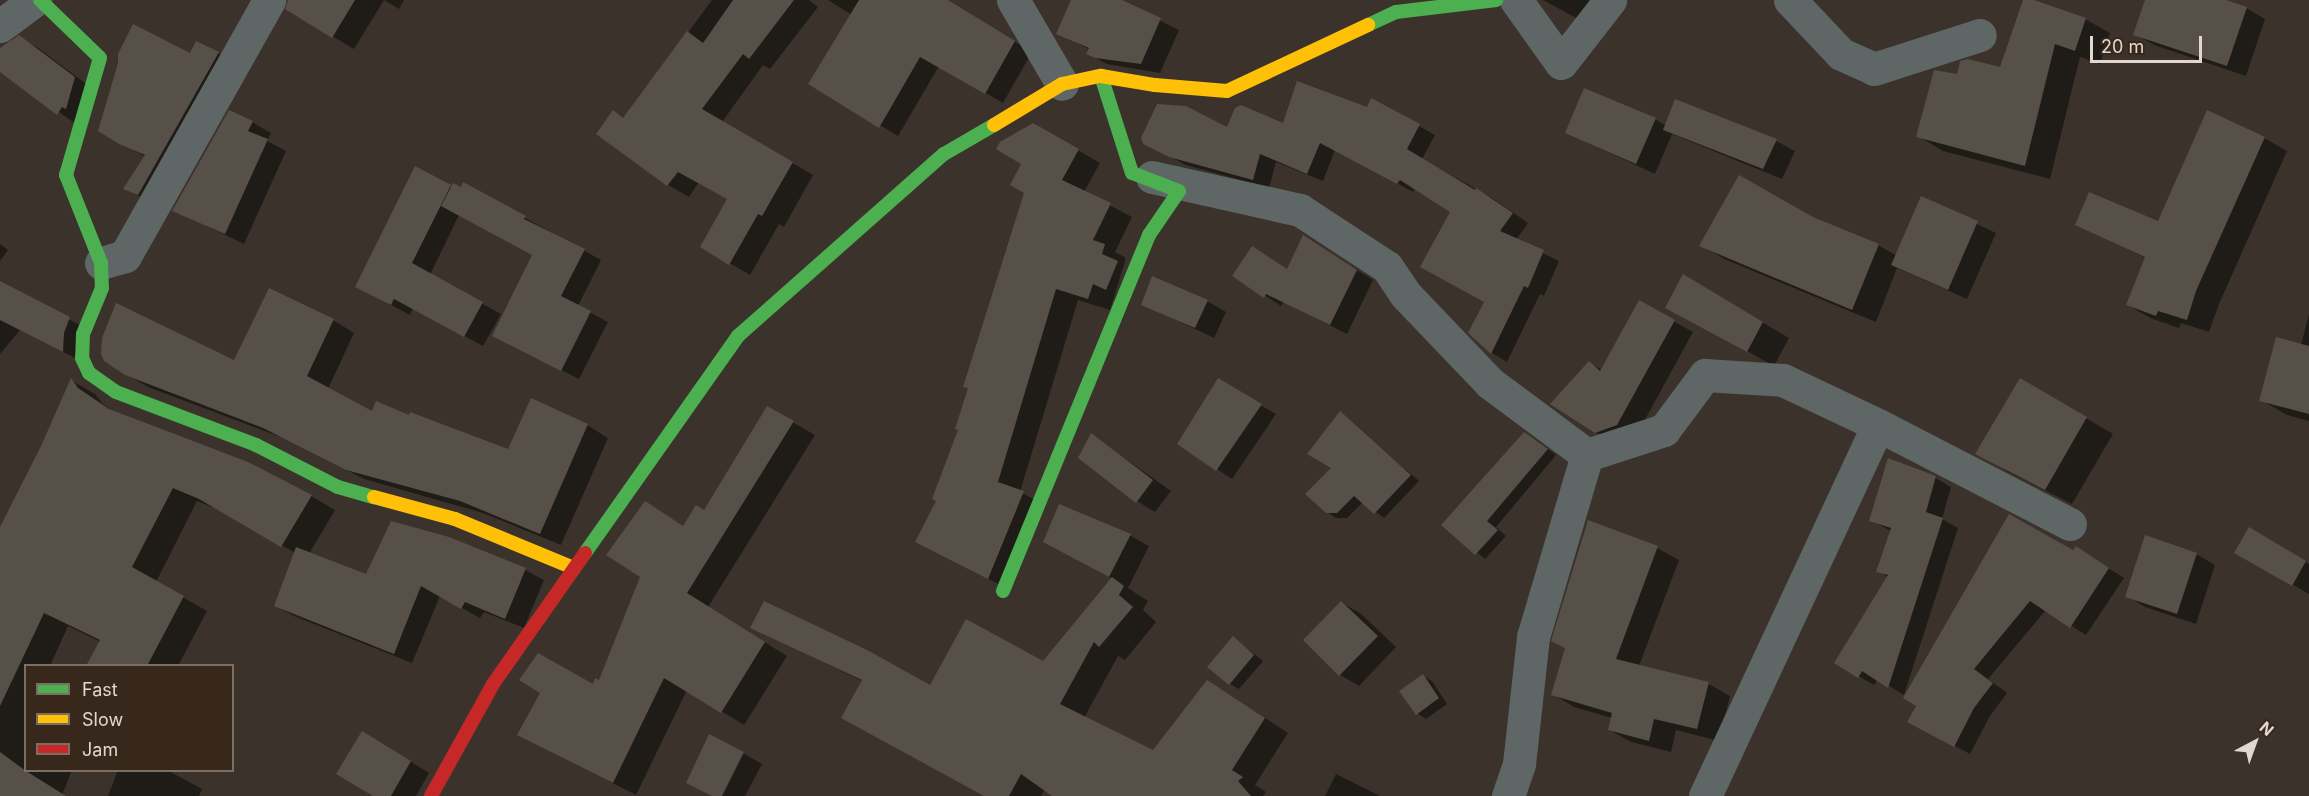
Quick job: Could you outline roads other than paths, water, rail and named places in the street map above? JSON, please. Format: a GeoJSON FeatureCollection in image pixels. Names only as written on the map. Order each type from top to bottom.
{"type":"FeatureCollection","features":[{"type":"Feature","properties":{"kind":"street"},"geometry":{"type":"LineString","coordinates":[[0,26],[35,0]]}},
{"type":"Feature","properties":{"kind":"street"},"geometry":{"type":"LineString","coordinates":[[40,0],[100,58],[66,175],[100,263],[102,288],[83,334],[82,358],[89,373],[116,392],[256,445],[338,487],[455,519],[574,568]]}},
{"type":"Feature","properties":{"kind":"street"},"geometry":{"type":"LineString","coordinates":[[100,263],[125,256],[269,0]]}},
{"type":"Feature","properties":{"kind":"street"},"geometry":{"type":"LineString","coordinates":[[1013,0],[1062,84]]}},
{"type":"Feature","properties":{"kind":"street"},"geometry":{"type":"LineString","coordinates":[[431,796],[493,684],[738,336],[944,154],[1062,84],[1101,76],[1155,85],[1227,92],[1396,12],[1496,0]]}},
{"type":"Feature","properties":{"kind":"street"},"geometry":{"type":"LineString","coordinates":[[1516,0],[1562,63],[1610,0]]}},
{"type":"Feature","properties":{"kind":"street"},"geometry":{"type":"LineString","coordinates":[[1790,0],[1841,54],[1874,69],[1980,35]]}},
{"type":"Feature","properties":{"kind":"street"},"geometry":{"type":"LineString","coordinates":[[1101,76],[1132,173]]}},
{"type":"Feature","properties":{"kind":"street"},"geometry":{"type":"LineString","coordinates":[[1132,173],[1300,210],[1387,267],[1405,294],[1490,383],[1587,455]]}},
{"type":"Feature","properties":{"kind":"street"},"geometry":{"type":"LineString","coordinates":[[1003,591],[1149,235],[1179,190],[1132,173]]}},
{"type":"Feature","properties":{"kind":"street"},"geometry":{"type":"LineString","coordinates":[[1587,455],[1664,429],[1705,375],[1783,380],[1878,425],[2070,524]]}},
{"type":"Feature","properties":{"kind":"street"},"geometry":{"type":"LineString","coordinates":[[1705,796],[1878,425]]}},
{"type":"Feature","properties":{"kind":"street"},"geometry":{"type":"LineString","coordinates":[[1508,796],[1519,764],[1533,637],[1587,455]]}}]}
